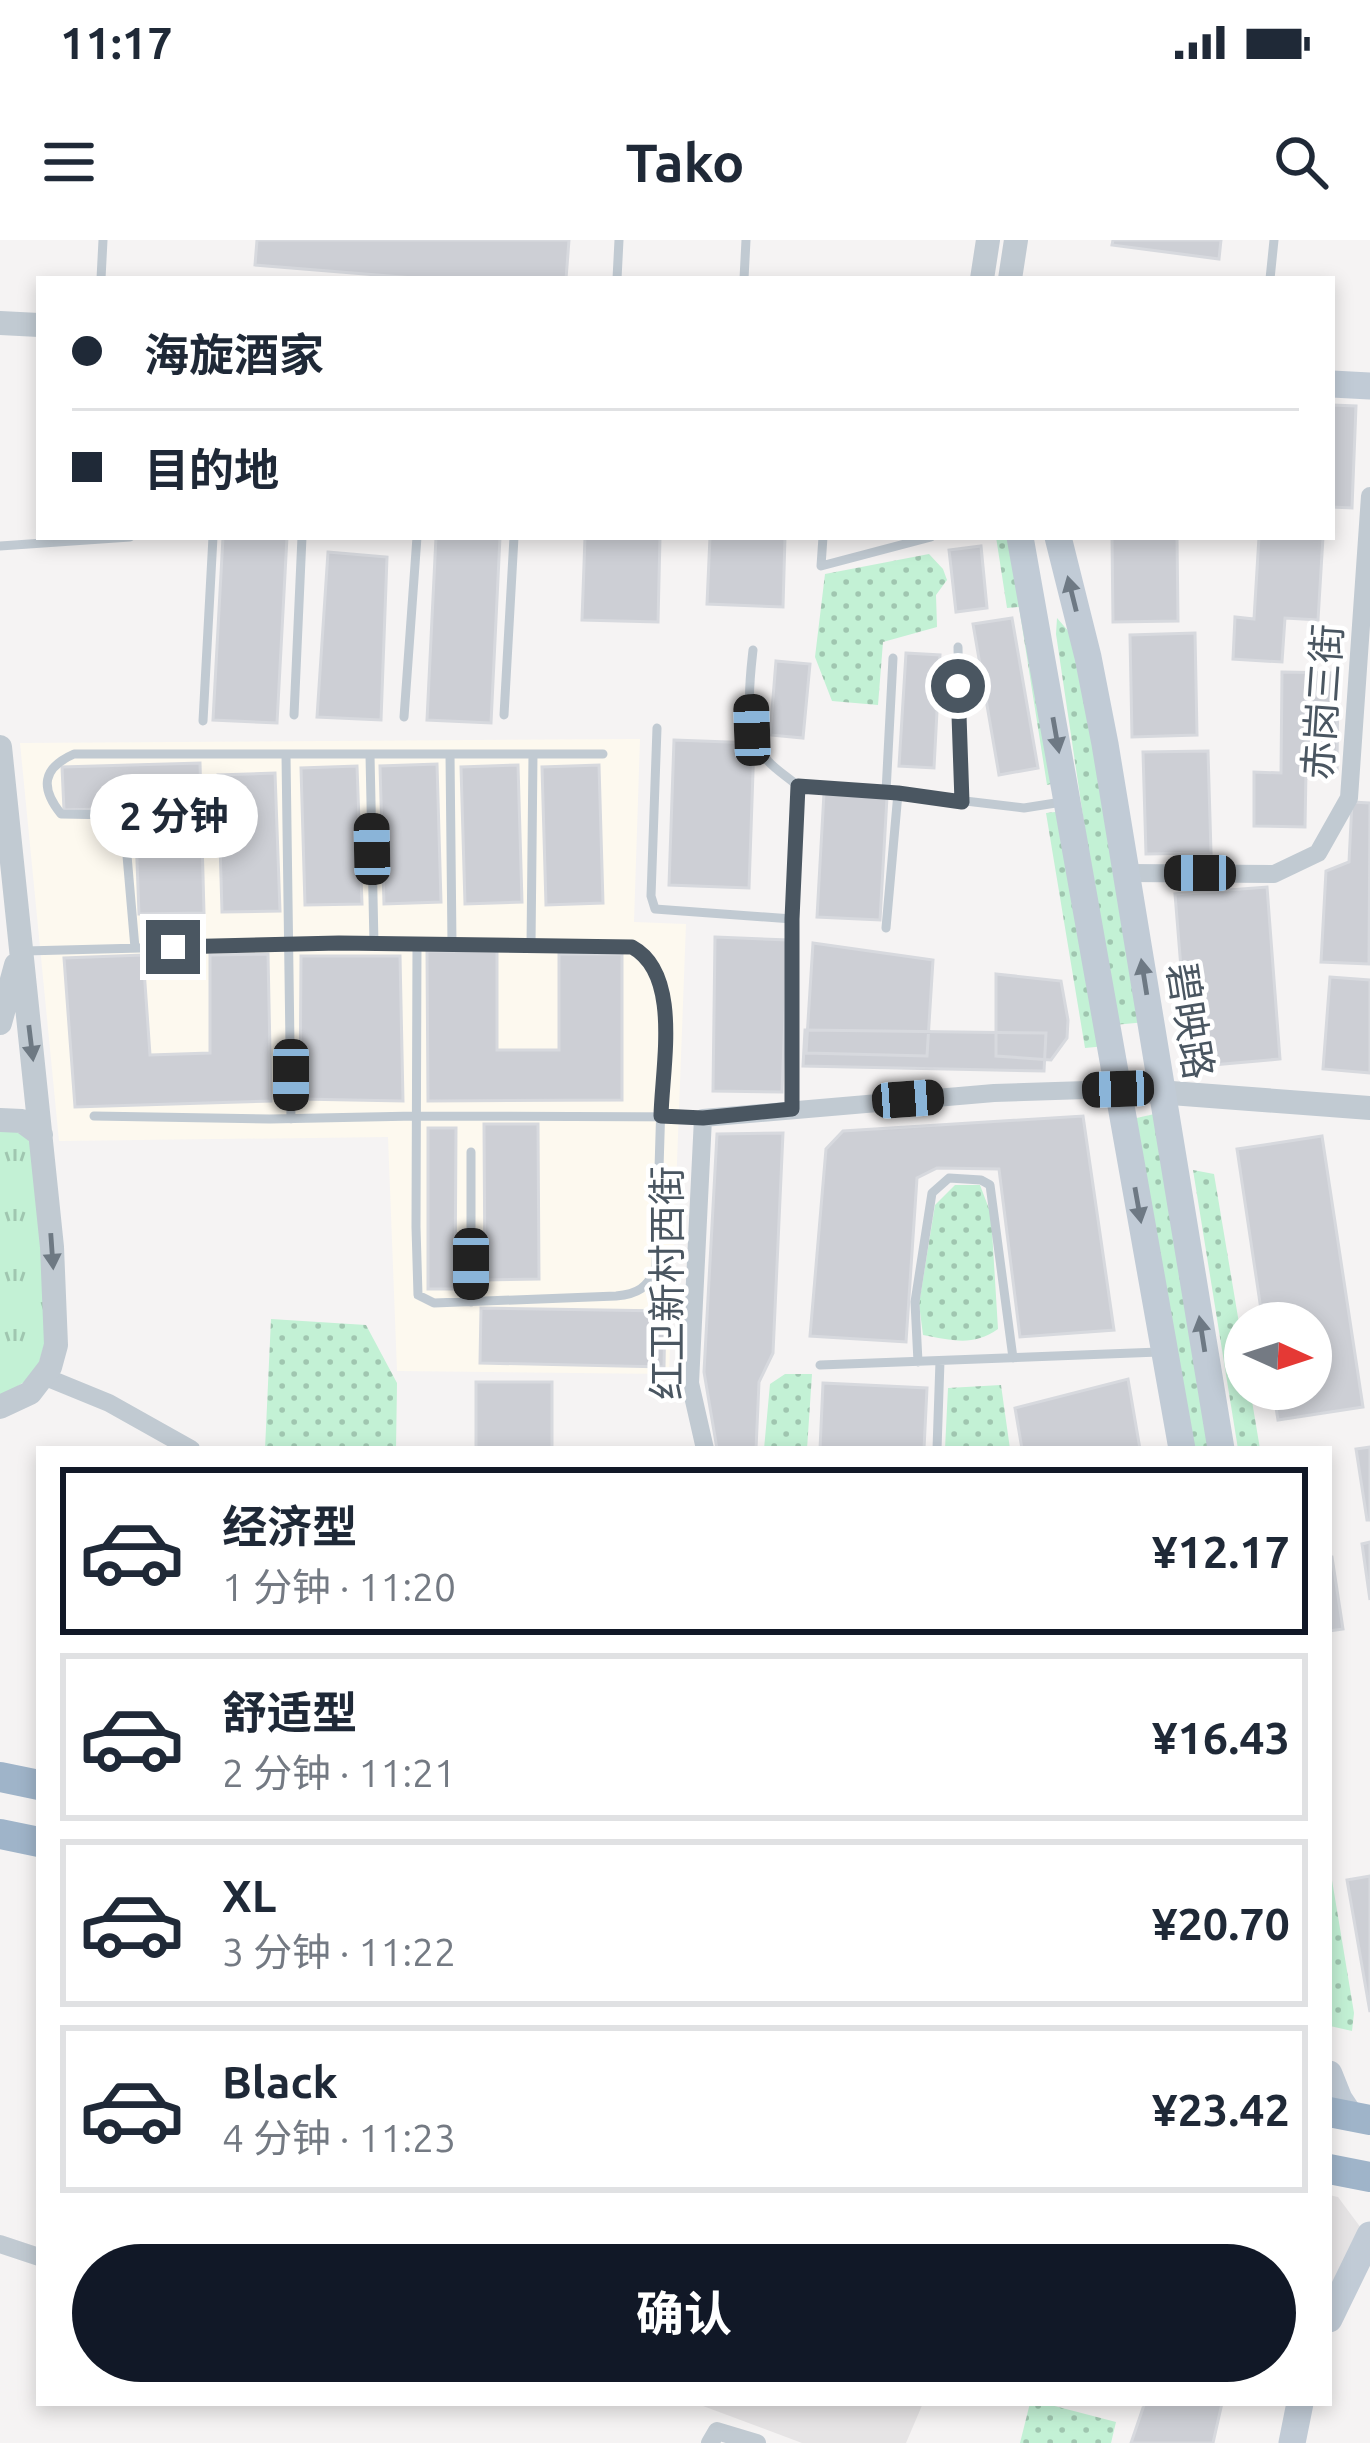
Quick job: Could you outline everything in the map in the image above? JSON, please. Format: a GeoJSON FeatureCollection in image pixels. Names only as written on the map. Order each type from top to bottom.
{"type":"FeatureCollection","features":[{"type":"Feature","properties":{"kind":"highway"},"geometry":{"type":"LineString","coordinates":[[0,1777],[36,1784]]}},
{"type":"Feature","properties":{"kind":"highway"},"geometry":{"type":"LineString","coordinates":[[0,1834],[36,1841]]}},
{"type":"Feature","properties":{"kind":"highway"},"geometry":{"type":"LineString","coordinates":[[1332,2170],[1370,2177]]}},
{"type":"Feature","properties":{"kind":"main road"},"geometry":{"type":"LineString","coordinates":[[1335,384],[1370,386]]}},
{"type":"Feature","properties":{"kind":"main road"},"geometry":{"type":"LineString","coordinates":[[1021,540],[1181,1446]]}},
{"type":"Feature","properties":{"kind":"main road","name":"碧映路"},"geometry":{"type":"LineString","coordinates":[[1059,540],[1092,679],[1127,873],[1221,1446]]}},
{"type":"Feature","properties":{"kind":"main road"},"geometry":{"type":"LineString","coordinates":[[1332,2082],[1350,2116]]}},
{"type":"Feature","properties":{"kind":"main road"},"geometry":{"type":"LineString","coordinates":[[1332,2313],[1370,2235]]}},
{"type":"Feature","properties":{"kind":"main road"},"geometry":{"type":"LineString","coordinates":[[1292,2443],[1299,2406]]}},
{"type":"Feature","properties":{"kind":"street"},"geometry":{"type":"LineString","coordinates":[[982,276],[988,240]]}},
{"type":"Feature","properties":{"kind":"street"},"geometry":{"type":"LineString","coordinates":[[1010,276],[1016,240]]}},
{"type":"Feature","properties":{"kind":"street"},"geometry":{"type":"LineString","coordinates":[[0,323],[36,325]]}},
{"type":"Feature","properties":{"kind":"street","name":"赤岗三街"},"geometry":{"type":"LineString","coordinates":[[1127,873],[1274,874],[1318,853],[1349,798],[1370,496]]}},
{"type":"Feature","properties":{"kind":"street"},"geometry":{"type":"LineString","coordinates":[[0,747],[56,1312],[56,1345],[50,1366],[30,1393],[0,1407]]}},
{"type":"Feature","properties":{"kind":"street"},"geometry":{"type":"LineString","coordinates":[[0,1023],[20,951]]}},
{"type":"Feature","properties":{"kind":"street"},"geometry":{"type":"LineString","coordinates":[[703,1118],[994,1093],[1118,1089],[1370,1108]]}},
{"type":"Feature","properties":{"kind":"street","name":"红卫新村西街"},"geometry":{"type":"LineString","coordinates":[[703,1118],[690,1383],[704,1446]]}},
{"type":"Feature","properties":{"kind":"street"},"geometry":{"type":"LineString","coordinates":[[0,1120],[22,1121],[41,1135]]}},
{"type":"Feature","properties":{"kind":"street"},"geometry":{"type":"LineString","coordinates":[[43,1376],[109,1402],[185,1446]]}},
{"type":"Feature","properties":{"kind":"street"},"geometry":{"type":"LineString","coordinates":[[0,2244],[36,2256]]}},
{"type":"Feature","properties":{"kind":"street"},"geometry":{"type":"LineString","coordinates":[[710,2443],[717,2431],[757,2443]]}},
{"type":"Feature","properties":{"kind":"lane"},"geometry":{"type":"LineString","coordinates":[[101,276],[103,240]]}},
{"type":"Feature","properties":{"kind":"lane"},"geometry":{"type":"LineString","coordinates":[[617,276],[619,240]]}},
{"type":"Feature","properties":{"kind":"lane"},"geometry":{"type":"LineString","coordinates":[[744,276],[746,240]]}},
{"type":"Feature","properties":{"kind":"lane"},"geometry":{"type":"LineString","coordinates":[[1270,276],[1274,240]]}},
{"type":"Feature","properties":{"kind":"lane"},"geometry":{"type":"LineString","coordinates":[[0,546],[87,540]]}},
{"type":"Feature","properties":{"kind":"lane"},"geometry":{"type":"LineString","coordinates":[[203,721],[213,540]]}},
{"type":"Feature","properties":{"kind":"lane"},"geometry":{"type":"LineString","coordinates":[[294,716],[302,540]]}},
{"type":"Feature","properties":{"kind":"lane"},"geometry":{"type":"LineString","coordinates":[[404,717],[417,540]]}},
{"type":"Feature","properties":{"kind":"lane"},"geometry":{"type":"LineString","coordinates":[[504,716],[514,540]]}},
{"type":"Feature","properties":{"kind":"lane"},"geometry":{"type":"LineString","coordinates":[[823,540],[820,566],[920,540]]}},
{"type":"Feature","properties":{"kind":"lane"},"geometry":{"type":"LineString","coordinates":[[958,647],[962,802]]}},
{"type":"Feature","properties":{"kind":"lane"},"geometry":{"type":"LineString","coordinates":[[753,650],[752,730],[767,760],[798,786],[1024,808],[1068,801]]}},
{"type":"Feature","properties":{"kind":"lane"},"geometry":{"type":"LineString","coordinates":[[886,928],[893,658]]}},
{"type":"Feature","properties":{"kind":"lane"},"geometry":{"type":"LineString","coordinates":[[657,728],[651,896],[655,909],[792,919]]}},
{"type":"Feature","properties":{"kind":"lane"},"geometry":{"type":"LineString","coordinates":[[134,949],[124,821],[117,815],[62,814],[47,790],[48,774],[56,762],[74,754],[603,754]]}},
{"type":"Feature","properties":{"kind":"lane"},"geometry":{"type":"LineString","coordinates":[[286,754],[291,1119]]}},
{"type":"Feature","properties":{"kind":"lane"},"geometry":{"type":"LineString","coordinates":[[370,754],[374,944]]}},
{"type":"Feature","properties":{"kind":"lane"},"geometry":{"type":"LineString","coordinates":[[450,754],[452,944]]}},
{"type":"Feature","properties":{"kind":"lane"},"geometry":{"type":"LineString","coordinates":[[531,946],[533,754]]}},
{"type":"Feature","properties":{"kind":"lane"},"geometry":{"type":"LineString","coordinates":[[792,1109],[798,786]]}},
{"type":"Feature","properties":{"kind":"lane"},"geometry":{"type":"LineString","coordinates":[[20,951],[374,944],[417,944],[452,944],[632,947],[645,954],[662,982],[664,1003],[656,1268],[649,1285],[616,1296],[434,1303],[418,1295],[417,944]]}},
{"type":"Feature","properties":{"kind":"lane"},"geometry":{"type":"LineString","coordinates":[[94,1116],[703,1118]]}},
{"type":"Feature","properties":{"kind":"lane"},"geometry":{"type":"LineString","coordinates":[[471,1152],[471,1302]]}},
{"type":"Feature","properties":{"kind":"lane"},"geometry":{"type":"LineString","coordinates":[[919,1362],[916,1302],[932,1193],[950,1178],[990,1185],[1013,1358]]}},
{"type":"Feature","properties":{"kind":"lane"},"geometry":{"type":"LineString","coordinates":[[820,1365],[1164,1352]]}},
{"type":"Feature","properties":{"kind":"lane"},"geometry":{"type":"LineString","coordinates":[[937,1446],[940,1361]]}},
{"type":"Feature","properties":{"kind":"shaded area"},"geometry":{"type":"Polygon","coordinates":[[[640,739],[634,922],[686,924],[669,1374],[397,1371],[388,1137],[59,1141],[20,743],[640,739]]]}},
{"type":"Feature","properties":{"kind":"shaded area"},"geometry":{"type":"Polygon","coordinates":[[[1332,2196],[1361,2228],[1332,2298],[1332,2196]]]}},
{"type":"Feature","properties":{"kind":"shaded area"},"geometry":{"type":"Polygon","coordinates":[[[703,2406],[922,2406],[906,2443],[802,2443],[703,2406]]]}},
{"type":"Feature","properties":{"kind":"green space"},"geometry":{"type":"Polygon","coordinates":[[[996,540],[1018,540],[1055,783],[1047,785],[1019,607],[1007,608],[996,540]]]}},
{"type":"Feature","properties":{"kind":"green space"},"geometry":{"type":"Polygon","coordinates":[[[929,554],[947,580],[936,595],[937,627],[883,642],[878,705],[832,701],[815,657],[825,574],[929,554]]]}},
{"type":"Feature","properties":{"kind":"green space"},"geometry":{"type":"Polygon","coordinates":[[[1057,618],[1076,640],[1146,1022],[1114,1025],[1057,618]]]}},
{"type":"Feature","properties":{"kind":"green space"},"geometry":{"type":"Polygon","coordinates":[[[1064,811],[1106,1046],[1085,1048],[1046,813],[1064,811]]]}},
{"type":"Feature","properties":{"kind":"green space"},"geometry":{"type":"Polygon","coordinates":[[[1159,1113],[1214,1446],[1188,1446],[1132,1119],[1159,1113]]]}},
{"type":"Feature","properties":{"kind":"green space"},"geometry":{"type":"Polygon","coordinates":[[[0,1128],[25,1134],[31,1145],[51,1320],[36,1374],[0,1398],[0,1128]]]}},
{"type":"Feature","properties":{"kind":"green space"},"geometry":{"type":"Polygon","coordinates":[[[1193,1170],[1214,1174],[1235,1302],[1224,1302],[1224,1362],[1193,1170]]]}},
{"type":"Feature","properties":{"kind":"green space"},"geometry":{"type":"Polygon","coordinates":[[[955,1185],[980,1185],[991,1214],[998,1329],[971,1340],[923,1335],[919,1304],[935,1205],[955,1185]]]}},
{"type":"Feature","properties":{"kind":"green space"},"geometry":{"type":"Polygon","coordinates":[[[271,1319],[366,1325],[397,1383],[396,1446],[265,1446],[271,1319]]]}},
{"type":"Feature","properties":{"kind":"green space"},"geometry":{"type":"Polygon","coordinates":[[[785,1374],[812,1374],[807,1446],[764,1446],[770,1384],[785,1374]]]}},
{"type":"Feature","properties":{"kind":"green space"},"geometry":{"type":"Polygon","coordinates":[[[1001,1385],[1010,1446],[945,1446],[948,1388],[1001,1385]]]}},
{"type":"Feature","properties":{"kind":"green space"},"geometry":{"type":"Polygon","coordinates":[[[1232,1410],[1254,1410],[1260,1446],[1238,1446],[1232,1410]]]}},
{"type":"Feature","properties":{"kind":"green space"},"geometry":{"type":"Polygon","coordinates":[[[1332,1880],[1354,2013],[1352,2031],[1332,2026],[1332,1880]]]}},
{"type":"Feature","properties":{"kind":"green space"},"geometry":{"type":"Polygon","coordinates":[[[1029,2406],[1055,2406],[1116,2422],[1111,2443],[1020,2443],[1029,2406]]]}},
{"type":"Feature","properties":{"kind":"building"},"geometry":{"type":"Polygon","coordinates":[[[257,240],[569,240],[566,276],[389,276],[255,265],[257,240]]]}},
{"type":"Feature","properties":{"kind":"building"},"geometry":{"type":"Polygon","coordinates":[[[1113,240],[1221,240],[1219,259],[1112,245],[1113,240]]]}},
{"type":"Feature","properties":{"kind":"building"},"geometry":{"type":"Polygon","coordinates":[[[1335,405],[1356,406],[1352,508],[1335,507],[1335,405]]]}},
{"type":"Feature","properties":{"kind":"building"},"geometry":{"type":"Polygon","coordinates":[[[223,540],[287,540],[277,723],[213,720],[223,540]]]}},
{"type":"Feature","properties":{"kind":"building"},"geometry":{"type":"Polygon","coordinates":[[[436,540],[500,540],[491,723],[427,720],[436,540]]]}},
{"type":"Feature","properties":{"kind":"building"},"geometry":{"type":"Polygon","coordinates":[[[585,540],[660,540],[658,622],[582,620],[585,540]]]}},
{"type":"Feature","properties":{"kind":"building"},"geometry":{"type":"Polygon","coordinates":[[[710,540],[785,540],[783,607],[707,604],[710,540]]]}},
{"type":"Feature","properties":{"kind":"building"},"geometry":{"type":"Polygon","coordinates":[[[1112,540],[1177,540],[1178,621],[1113,622],[1112,540]]]}},
{"type":"Feature","properties":{"kind":"building"},"geometry":{"type":"Polygon","coordinates":[[[1259,540],[1323,540],[1318,620],[1285,618],[1282,662],[1233,659],[1235,617],[1254,619],[1259,540]]]}},
{"type":"Feature","properties":{"kind":"building"},"geometry":{"type":"Polygon","coordinates":[[[981,546],[987,608],[956,612],[949,550],[981,546]]]}},
{"type":"Feature","properties":{"kind":"building"},"geometry":{"type":"Polygon","coordinates":[[[328,552],[387,557],[381,720],[317,717],[328,552]]]}},
{"type":"Feature","properties":{"kind":"building"},"geometry":{"type":"Polygon","coordinates":[[[1012,618],[1038,768],[999,775],[973,624],[1012,618]]]}},
{"type":"Feature","properties":{"kind":"building"},"geometry":{"type":"Polygon","coordinates":[[[1195,633],[1197,735],[1132,737],[1130,635],[1195,633]]]}},
{"type":"Feature","properties":{"kind":"building"},"geometry":{"type":"Polygon","coordinates":[[[906,653],[940,655],[934,768],[899,766],[906,653]]]}},
{"type":"Feature","properties":{"kind":"building"},"geometry":{"type":"Polygon","coordinates":[[[776,661],[810,664],[803,738],[770,735],[776,661]]]}},
{"type":"Feature","properties":{"kind":"building"},"geometry":{"type":"Polygon","coordinates":[[[1282,672],[1338,673],[1337,772],[1306,771],[1305,827],[1254,826],[1254,772],[1281,773],[1282,672]]]}},
{"type":"Feature","properties":{"kind":"building"},"geometry":{"type":"Polygon","coordinates":[[[674,740],[754,743],[749,888],[669,885],[674,740]]]}},
{"type":"Feature","properties":{"kind":"building"},"geometry":{"type":"Polygon","coordinates":[[[1208,751],[1211,853],[1146,854],[1143,752],[1208,751]]]}},
{"type":"Feature","properties":{"kind":"building"},"geometry":{"type":"Polygon","coordinates":[[[200,763],[204,913],[139,914],[135,808],[64,810],[62,767],[200,763]]]}},
{"type":"Feature","properties":{"kind":"building"},"geometry":{"type":"Polygon","coordinates":[[[437,764],[441,902],[384,904],[380,766],[437,764]]]}},
{"type":"Feature","properties":{"kind":"building"},"geometry":{"type":"Polygon","coordinates":[[[518,765],[522,902],[465,904],[461,767],[518,765]]]}},
{"type":"Feature","properties":{"kind":"building"},"geometry":{"type":"Polygon","coordinates":[[[599,765],[603,903],[546,905],[542,767],[599,765]]]}},
{"type":"Feature","properties":{"kind":"building"},"geometry":{"type":"Polygon","coordinates":[[[357,766],[362,904],[305,905],[301,768],[357,766]]]}},
{"type":"Feature","properties":{"kind":"building"},"geometry":{"type":"Polygon","coordinates":[[[275,773],[280,911],[222,912],[218,775],[275,773]]]}},
{"type":"Feature","properties":{"kind":"building"},"geometry":{"type":"Polygon","coordinates":[[[824,793],[887,797],[880,920],[817,917],[824,793]]]}},
{"type":"Feature","properties":{"kind":"building"},"geometry":{"type":"Polygon","coordinates":[[[1352,802],[1370,803],[1369,964],[1321,962],[1326,871],[1349,862],[1352,802]]]}},
{"type":"Feature","properties":{"kind":"building"},"geometry":{"type":"Polygon","coordinates":[[[1267,887],[1280,1059],[1189,1067],[1175,894],[1267,887]]]}},
{"type":"Feature","properties":{"kind":"building"},"geometry":{"type":"Polygon","coordinates":[[[715,937],[788,940],[782,1092],[713,1091],[715,937]]]}},
{"type":"Feature","properties":{"kind":"building"},"geometry":{"type":"Polygon","coordinates":[[[813,943],[933,960],[927,1056],[806,1053],[813,943]]]}},
{"type":"Feature","properties":{"kind":"building"},"geometry":{"type":"Polygon","coordinates":[[[427,951],[497,951],[497,1050],[559,1050],[559,954],[622,954],[622,1100],[428,1101],[427,951]]]}},
{"type":"Feature","properties":{"kind":"building"},"geometry":{"type":"Polygon","coordinates":[[[268,954],[271,1101],[75,1107],[64,958],[143,955],[150,1055],[210,1053],[210,955],[268,954]]]}},
{"type":"Feature","properties":{"kind":"building"},"geometry":{"type":"Polygon","coordinates":[[[301,956],[400,956],[403,1101],[300,1099],[301,956]]]}},
{"type":"Feature","properties":{"kind":"building"},"geometry":{"type":"Polygon","coordinates":[[[996,974],[1061,981],[1067,1038],[1051,1060],[996,1056],[996,974]]]}},
{"type":"Feature","properties":{"kind":"building"},"geometry":{"type":"Polygon","coordinates":[[[1330,977],[1370,980],[1370,1073],[1323,1069],[1330,977]]]}},
{"type":"Feature","properties":{"kind":"building"},"geometry":{"type":"Polygon","coordinates":[[[805,1030],[1046,1033],[1044,1071],[803,1066],[805,1030]]]}},
{"type":"Feature","properties":{"kind":"building"},"geometry":{"type":"Polygon","coordinates":[[[1083,1116],[1114,1330],[1020,1337],[999,1169],[937,1168],[917,1178],[906,1342],[810,1336],[826,1149],[843,1131],[1083,1116]]]}},
{"type":"Feature","properties":{"kind":"building"},"geometry":{"type":"Polygon","coordinates":[[[484,1124],[538,1124],[539,1279],[485,1280],[484,1124]]]}},
{"type":"Feature","properties":{"kind":"building"},"geometry":{"type":"Polygon","coordinates":[[[428,1128],[456,1128],[455,1289],[428,1289],[428,1128]]]}},
{"type":"Feature","properties":{"kind":"building"},"geometry":{"type":"Polygon","coordinates":[[[783,1133],[773,1353],[759,1382],[756,1446],[716,1446],[704,1372],[717,1134],[783,1133]]]}},
{"type":"Feature","properties":{"kind":"building"},"geometry":{"type":"Polygon","coordinates":[[[1322,1136],[1363,1407],[1278,1420],[1276,1410],[1332,1410],[1332,1302],[1260,1302],[1237,1149],[1322,1136]]]}},
{"type":"Feature","properties":{"kind":"building"},"geometry":{"type":"Polygon","coordinates":[[[481,1308],[665,1311],[664,1367],[480,1363],[481,1308]]]}},
{"type":"Feature","properties":{"kind":"building"},"geometry":{"type":"Polygon","coordinates":[[[1128,1379],[1139,1446],[1021,1446],[1015,1408],[1128,1379]]]}},
{"type":"Feature","properties":{"kind":"building"},"geometry":{"type":"Polygon","coordinates":[[[476,1382],[552,1382],[552,1446],[476,1446],[476,1382]]]}},
{"type":"Feature","properties":{"kind":"building"},"geometry":{"type":"Polygon","coordinates":[[[823,1383],[927,1388],[924,1446],[820,1446],[823,1383]]]}},
{"type":"Feature","properties":{"kind":"building"},"geometry":{"type":"Polygon","coordinates":[[[1370,1447],[1370,1520],[1367,1520],[1356,1449],[1370,1447]]]}},
{"type":"Feature","properties":{"kind":"building"},"geometry":{"type":"Polygon","coordinates":[[[1370,1542],[1370,1600],[1362,1544],[1370,1542]]]}},
{"type":"Feature","properties":{"kind":"building"},"geometry":{"type":"Polygon","coordinates":[[[1332,1557],[1343,1629],[1332,1631],[1332,1557]]]}},
{"type":"Feature","properties":{"kind":"building"},"geometry":{"type":"Polygon","coordinates":[[[1370,1876],[1370,2012],[1347,1880],[1370,1876]]]}},
{"type":"Feature","properties":{"kind":"building"},"geometry":{"type":"Polygon","coordinates":[[[1144,2406],[1221,2406],[1213,2443],[1131,2443],[1144,2406]]]}},
{"type":"Feature","properties":{"kind":"route"},"geometry":{"type":"LineString","coordinates":[[173,947],[339,943],[632,947],[645,954],[662,982],[661,1116],[703,1118],[792,1109],[798,786],[962,802],[958,686]]}}]}
